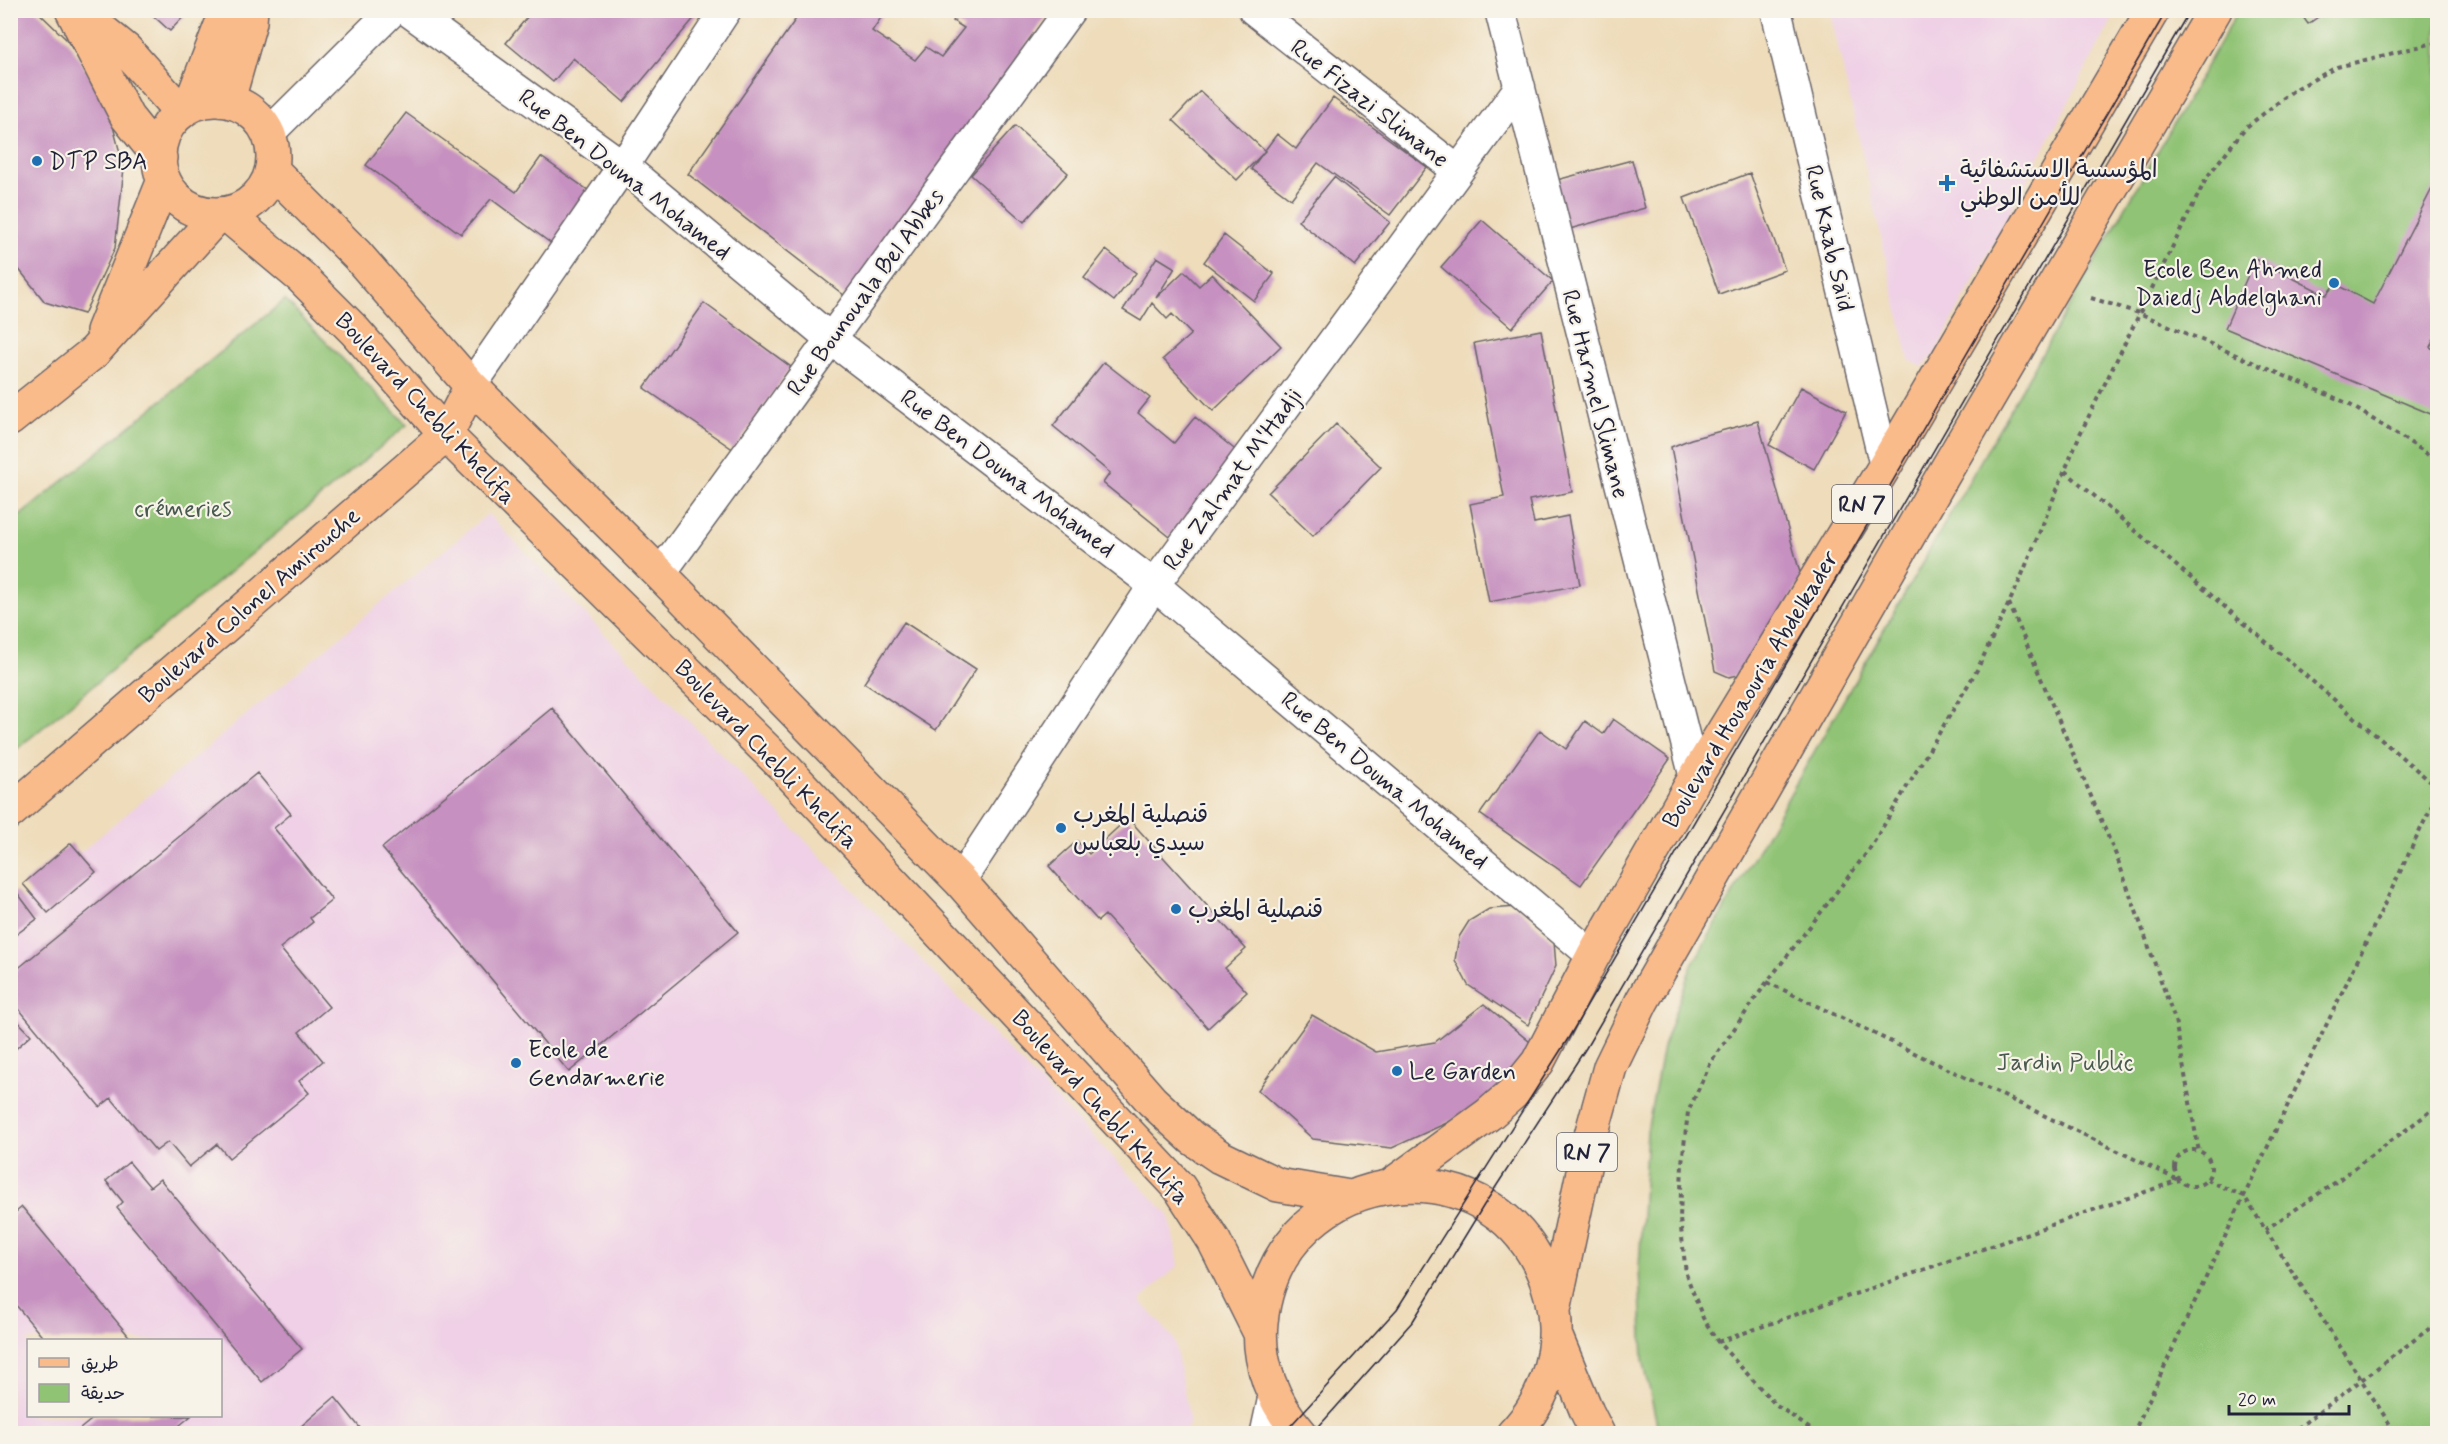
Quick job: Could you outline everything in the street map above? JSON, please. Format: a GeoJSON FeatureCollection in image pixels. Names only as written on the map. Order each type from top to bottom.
{"type":"FeatureCollection","features":[{"type":"Feature","properties":{"kind":"main road"},"geometry":{"type":"LineString","coordinates":[[72,10],[127,117],[162,169],[180,202],[192,209],[222,214],[242,208],[255,199],[267,186],[273,171],[269,133],[253,111],[228,100],[202,102],[185,109],[171,122],[165,133],[162,169],[94,352]]}},
{"type":"Feature","properties":{"kind":"main road"},"geometry":{"type":"LineString","coordinates":[[77,10],[126,50],[185,109]]}},
{"type":"Feature","properties":{"kind":"main road"},"geometry":{"type":"LineString","coordinates":[[185,109],[227,10]]}},
{"type":"Feature","properties":{"kind":"main road"},"geometry":{"type":"LineString","coordinates":[[228,100],[250,22],[251,10]]}},
{"type":"Feature","properties":{"kind":"main road","name":"Boulevard Houaouria Abdelkader"},"geometry":{"type":"LineString","coordinates":[[1390,1186],[1489,1114],[1513,1093],[1538,1062],[1593,956],[1695,778],[1885,466],[2153,10]]}},
{"type":"Feature","properties":{"kind":"main road","name":"RN 7"},"geometry":{"type":"LineString","coordinates":[[1555,1323],[1590,1139],[1610,1067],[1641,1001],[2053,286],[2215,10]]}},
{"type":"Feature","properties":{"kind":"main road"},"geometry":{"type":"LineString","coordinates":[[273,171],[357,255],[471,386],[660,574],[960,881],[1152,1101],[1192,1138],[1220,1157],[1278,1185],[1350,1197]]}},
{"type":"Feature","properties":{"kind":"main road"},"geometry":{"type":"LineString","coordinates":[[10,419],[94,352],[222,214]]}},
{"type":"Feature","properties":{"kind":"main road","name":"Boulevard Chebli Khelifa"},"geometry":{"type":"LineString","coordinates":[[222,214],[301,278],[354,330],[446,435],[783,766],[1179,1187],[1214,1241],[1260,1333]]}},
{"type":"Feature","properties":{"kind":"main road","name":"Boulevard Colonel Amirouche"},"geometry":{"type":"LineString","coordinates":[[10,812],[446,435],[471,386]]}},
{"type":"Feature","properties":{"kind":"main road"},"geometry":{"type":"LineString","coordinates":[[1301,1434],[1275,1397],[1263,1366],[1260,1333],[1263,1299],[1275,1266],[1294,1237],[1320,1214],[1350,1197],[1390,1186],[1416,1185],[1443,1188],[1484,1205],[1510,1224],[1531,1250],[1546,1278],[1555,1323],[1587,1412],[1598,1434]]}},
{"type":"Feature","properties":{"kind":"main road"},"geometry":{"type":"LineString","coordinates":[[1513,1434],[1528,1418],[1548,1379],[1555,1323]]}},
{"type":"Feature","properties":{"kind":"street"},"geometry":{"type":"LineString","coordinates":[[269,133],[393,10]]}},
{"type":"Feature","properties":{"kind":"street","name":"Rue Ben Douma Mohamed"},"geometry":{"type":"LineString","coordinates":[[407,10],[623,166],[831,339],[1154,585],[1593,956]]}},
{"type":"Feature","properties":{"kind":"street"},"geometry":{"type":"LineString","coordinates":[[471,386],[623,166],[726,10]]}},
{"type":"Feature","properties":{"kind":"street","name":"Rue Bounouala Bel Abbes"},"geometry":{"type":"LineString","coordinates":[[660,574],[1070,10]]}},
{"type":"Feature","properties":{"kind":"street","name":"Rue Fizazi Slimane"},"geometry":{"type":"LineString","coordinates":[[1254,10],[1458,171]]}},
{"type":"Feature","properties":{"kind":"street","name":"Rue Harmel Slimane"},"geometry":{"type":"LineString","coordinates":[[1500,10],[1695,778]]}},
{"type":"Feature","properties":{"kind":"street","name":"Rue Kaab Saïd"},"geometry":{"type":"LineString","coordinates":[[1776,10],[1885,466]]}},
{"type":"Feature","properties":{"kind":"street","name":"Rue Zalmat M'Hadji"},"geometry":{"type":"LineString","coordinates":[[960,881],[1154,585],[1520,87]]}},
{"type":"Feature","properties":{"kind":"street"},"geometry":{"type":"LineString","coordinates":[[1267,1434],[1275,1397]]}},
{"type":"Feature","properties":{"kind":"path"},"geometry":{"type":"LineString","coordinates":[[1817,1434],[1774,1403],[1718,1342],[1703,1318],[1686,1274],[1680,1220],[1682,1163],[1688,1112],[1711,1062],[1767,982],[1869,850],[1977,670],[2009,603],[2080,434],[2207,177],[2245,128],[2294,90],[2337,67],[2438,42]]}},
{"type":"Feature","properties":{"kind":"path"},"geometry":{"type":"LineString","coordinates":[[2053,286],[2139,313],[2347,403],[2425,452],[2438,464]]}},
{"type":"Feature","properties":{"kind":"path"},"geometry":{"type":"LineString","coordinates":[[2065,471],[2438,788]]}},
{"type":"Feature","properties":{"kind":"path"},"geometry":{"type":"LineString","coordinates":[[2009,603],[2116,855],[2175,1020],[2199,1152]]}},
{"type":"Feature","properties":{"kind":"path"},"geometry":{"type":"LineString","coordinates":[[2133,1434],[2244,1196],[2438,793]]}},
{"type":"Feature","properties":{"kind":"path"},"geometry":{"type":"LineString","coordinates":[[1767,982],[2179,1180],[2194,1186],[2207,1180],[2210,1175],[2210,1162],[2205,1154],[2193,1150],[2181,1155],[2175,1168],[2179,1180]]}},
{"type":"Feature","properties":{"kind":"path"},"geometry":{"type":"LineString","coordinates":[[2265,1230],[2333,1184],[2438,1106]]}},
{"type":"Feature","properties":{"kind":"path"},"geometry":{"type":"LineString","coordinates":[[1718,1342],[2179,1180]]}},
{"type":"Feature","properties":{"kind":"path"},"geometry":{"type":"LineString","coordinates":[[2207,1180],[2244,1196],[2396,1434]]}},
{"type":"Feature","properties":{"kind":"path"},"geometry":{"type":"LineString","coordinates":[[2290,1434],[2438,1322]]}},
{"type":"Feature","properties":{"kind":"shaded area","name":"المؤسسة الاستشفائية للأمن الوطني"},"geometry":{"type":"Polygon","coordinates":[[[1830,11],[2117,11],[1934,355],[1922,367],[1909,360],[1830,11]]]}},
{"type":"Feature","properties":{"kind":"shaded area","name":"Ecole de Gendarmerie"},"geometry":{"type":"Polygon","coordinates":[[[488,514],[1169,1215],[1179,1265],[1140,1300],[1174,1339],[1190,1422],[1184,1433],[11,1434],[11,910],[488,514]]]}},
{"type":"Feature","properties":{"kind":"green space","name":"Jardin Public"},"geometry":{"type":"Polygon","coordinates":[[[2238,11],[2437,11],[2437,1433],[1659,1434],[1643,1359],[1639,1268],[1647,1131],[1663,1047],[1691,967],[2238,11]]]}},
{"type":"Feature","properties":{"kind":"green space","name":"crémeries"},"geometry":{"type":"Polygon","coordinates":[[[285,300],[407,425],[11,754],[11,523],[285,300]]]}},
{"type":"Feature","properties":{"kind":"building"},"geometry":{"type":"Polygon","coordinates":[[[10,10],[36,10],[66,39],[106,100],[124,168],[115,248],[84,314],[45,302],[10,258],[10,10]]]}},
{"type":"Feature","properties":{"kind":"building"},"geometry":{"type":"Polygon","coordinates":[[[147,10],[184,10],[187,13],[170,31],[147,10]]]}},
{"type":"Feature","properties":{"kind":"building"},"geometry":{"type":"Polygon","coordinates":[[[533,10],[701,10],[624,102],[573,58],[553,82],[506,43],[533,10]]]}},
{"type":"Feature","properties":{"kind":"building"},"geometry":{"type":"Polygon","coordinates":[[[802,10],[886,10],[872,31],[915,60],[926,47],[941,57],[964,28],[953,21],[961,10],[1051,10],[849,299],[688,174],[802,10]]]}},
{"type":"Feature","properties":{"kind":"building"},"geometry":{"type":"Polygon","coordinates":[[[2298,10],[2328,10],[2308,24],[2298,10]]]}},
{"type":"Feature","properties":{"kind":"building"},"geometry":{"type":"Polygon","coordinates":[[[1200,91],[1265,151],[1237,180],[1173,120],[1200,91]]]}},
{"type":"Feature","properties":{"kind":"building"},"geometry":{"type":"Polygon","coordinates":[[[1333,98],[1427,167],[1390,215],[1318,163],[1291,199],[1251,169],[1277,134],[1296,149],[1333,98]]]}},
{"type":"Feature","properties":{"kind":"building"},"geometry":{"type":"Polygon","coordinates":[[[406,113],[516,192],[541,157],[599,198],[560,250],[491,199],[461,234],[366,165],[406,113]]]}},
{"type":"Feature","properties":{"kind":"building"},"geometry":{"type":"Polygon","coordinates":[[[1015,126],[1068,173],[1024,222],[971,175],[1015,126]]]}},
{"type":"Feature","properties":{"kind":"building"},"geometry":{"type":"Polygon","coordinates":[[[1632,160],[1645,208],[1566,230],[1553,181],[1632,160]]]}},
{"type":"Feature","properties":{"kind":"building"},"geometry":{"type":"Polygon","coordinates":[[[1750,173],[1785,270],[1719,294],[1684,198],[1750,173]]]}},
{"type":"Feature","properties":{"kind":"building"},"geometry":{"type":"Polygon","coordinates":[[[1334,177],[1390,222],[1355,266],[1298,221],[1334,177]]]}},
{"type":"Feature","properties":{"kind":"building"},"geometry":{"type":"Polygon","coordinates":[[[2438,177],[2438,331],[2430,347],[2438,352],[2438,417],[2225,328],[2255,259],[2326,295],[2335,284],[2373,304],[2438,177]]]}},
{"type":"Feature","properties":{"kind":"building"},"geometry":{"type":"Polygon","coordinates":[[[1482,220],[1553,281],[1512,328],[1441,267],[1482,220]]]}},
{"type":"Feature","properties":{"kind":"building"},"geometry":{"type":"Polygon","coordinates":[[[1224,235],[1274,274],[1254,301],[1204,262],[1224,235]]]}},
{"type":"Feature","properties":{"kind":"building"},"geometry":{"type":"Polygon","coordinates":[[[1106,250],[1136,273],[1114,301],[1084,278],[1106,250]]]}},
{"type":"Feature","properties":{"kind":"building"},"geometry":{"type":"Polygon","coordinates":[[[1157,257],[1175,268],[1156,298],[1184,271],[1199,286],[1212,274],[1281,346],[1213,411],[1163,359],[1191,334],[1172,314],[1167,319],[1152,303],[1141,321],[1123,310],[1157,257]]]}},
{"type":"Feature","properties":{"kind":"building"},"geometry":{"type":"Polygon","coordinates":[[[704,303],[791,367],[734,450],[644,388],[704,303]]]}},
{"type":"Feature","properties":{"kind":"building"},"geometry":{"type":"Polygon","coordinates":[[[1541,330],[1572,492],[1529,500],[1534,523],[1568,516],[1580,585],[1489,602],[1470,504],[1504,497],[1474,343],[1541,330]]]}},
{"type":"Feature","properties":{"kind":"building"},"geometry":{"type":"Polygon","coordinates":[[[1104,362],[1150,398],[1138,413],[1174,443],[1195,417],[1239,453],[1170,537],[1103,483],[1110,473],[1053,426],[1104,362]]]}},
{"type":"Feature","properties":{"kind":"building"},"geometry":{"type":"Polygon","coordinates":[[[1801,387],[1846,411],[1814,469],[1769,445],[1801,387]]]}},
{"type":"Feature","properties":{"kind":"building"},"geometry":{"type":"Polygon","coordinates":[[[1758,421],[1802,580],[1743,674],[1729,677],[1715,671],[1671,447],[1691,439],[1758,421]]]}},
{"type":"Feature","properties":{"kind":"building"},"geometry":{"type":"Polygon","coordinates":[[[1336,424],[1381,467],[1313,536],[1268,493],[1336,424]]]}},
{"type":"Feature","properties":{"kind":"building"},"geometry":{"type":"Polygon","coordinates":[[[904,622],[976,669],[936,730],[864,683],[904,622]]]}},
{"type":"Feature","properties":{"kind":"building"},"geometry":{"type":"Polygon","coordinates":[[[552,708],[738,932],[569,1072],[382,848],[552,708]]]}},
{"type":"Feature","properties":{"kind":"building"},"geometry":{"type":"Polygon","coordinates":[[[1613,719],[1670,759],[1581,885],[1480,814],[1540,730],[1566,749],[1585,721],[1603,734],[1613,719]]]}},
{"type":"Feature","properties":{"kind":"building"},"geometry":{"type":"Polygon","coordinates":[[[257,773],[291,814],[274,828],[332,900],[310,918],[313,922],[280,948],[329,1007],[299,1032],[323,1061],[299,1081],[309,1093],[229,1158],[217,1144],[189,1167],[168,1142],[156,1151],[111,1098],[100,1107],[10,998],[10,975],[257,773]]]}},
{"type":"Feature","properties":{"kind":"building"},"geometry":{"type":"Polygon","coordinates":[[[1128,818],[1246,949],[1225,968],[1247,992],[1208,1028],[1105,915],[1098,921],[1049,866],[1077,841],[1089,854],[1128,818]]]}},
{"type":"Feature","properties":{"kind":"building"},"geometry":{"type":"Polygon","coordinates":[[[71,843],[96,872],[48,913],[23,884],[71,843]]]}},
{"type":"Feature","properties":{"kind":"building"},"geometry":{"type":"Polygon","coordinates":[[[16,891],[37,919],[10,939],[10,895],[16,891]]]}},
{"type":"Feature","properties":{"kind":"building"},"geometry":{"type":"Polygon","coordinates":[[[1517,907],[1554,942],[1556,966],[1528,1025],[1468,985],[1455,960],[1459,937],[1469,921],[1489,909],[1517,907]]]}},
{"type":"Feature","properties":{"kind":"building","name":"Le Garden"},"geometry":{"type":"Polygon","coordinates":[[[1484,1004],[1541,1051],[1488,1104],[1392,1148],[1313,1139],[1258,1090],[1312,1015],[1376,1052],[1435,1042],[1484,1004]]]}},
{"type":"Feature","properties":{"kind":"building"},"geometry":{"type":"Polygon","coordinates":[[[10,1013],[31,1035],[10,1054],[10,1013]]]}},
{"type":"Feature","properties":{"kind":"building"},"geometry":{"type":"Polygon","coordinates":[[[129,1162],[150,1187],[160,1179],[302,1349],[262,1382],[117,1208],[123,1202],[106,1181],[129,1162]]]}},
{"type":"Feature","properties":{"kind":"building"},"geometry":{"type":"Polygon","coordinates":[[[22,1207],[131,1339],[44,1339],[10,1298],[10,1217],[22,1207]]]}},
{"type":"Feature","properties":{"kind":"building"},"geometry":{"type":"Polygon","coordinates":[[[335,1397],[365,1434],[292,1434],[335,1397]]]}},
{"type":"Feature","properties":{"kind":"building"},"geometry":{"type":"Polygon","coordinates":[[[95,1417],[190,1417],[169,1434],[74,1434],[95,1417]]]}},
{"type":"Feature","properties":{"kind":"tram line"},"geometry":{"type":"LineString","coordinates":[[1283,1434],[1397,1309],[1569,1037],[2167,10]]}},
{"type":"Feature","properties":{"kind":"tram line"},"geometry":{"type":"LineString","coordinates":[[1312,1434],[1413,1321],[1484,1205],[1586,1048],[2190,10]]}},
{"type":"Feature","properties":{"kind":"place","name":"DTP SBA"},"geometry":{"type":"Point","coordinates":[37,161]}},
{"type":"Feature","properties":{"kind":"place","name":"المؤسسة الاستشفائية للأمن الوطني"},"geometry":{"type":"Point","coordinates":[1947,183]}},
{"type":"Feature","properties":{"kind":"place","name":"Ecole Ben Ahmed Daiedj Abdelghani"},"geometry":{"type":"Point","coordinates":[2334,283]}},
{"type":"Feature","properties":{"kind":"place","name":"قنصلية المغرب سيدي بلعباس"},"geometry":{"type":"Point","coordinates":[1061,828]}},
{"type":"Feature","properties":{"kind":"place","name":"قنصلية المغرب"},"geometry":{"type":"Point","coordinates":[1176,909]}},
{"type":"Feature","properties":{"kind":"place","name":"Ecole de Gendarmerie"},"geometry":{"type":"Point","coordinates":[516,1063]}},
{"type":"Feature","properties":{"kind":"place","name":"Le Garden"},"geometry":{"type":"Point","coordinates":[1397,1071]}}]}
